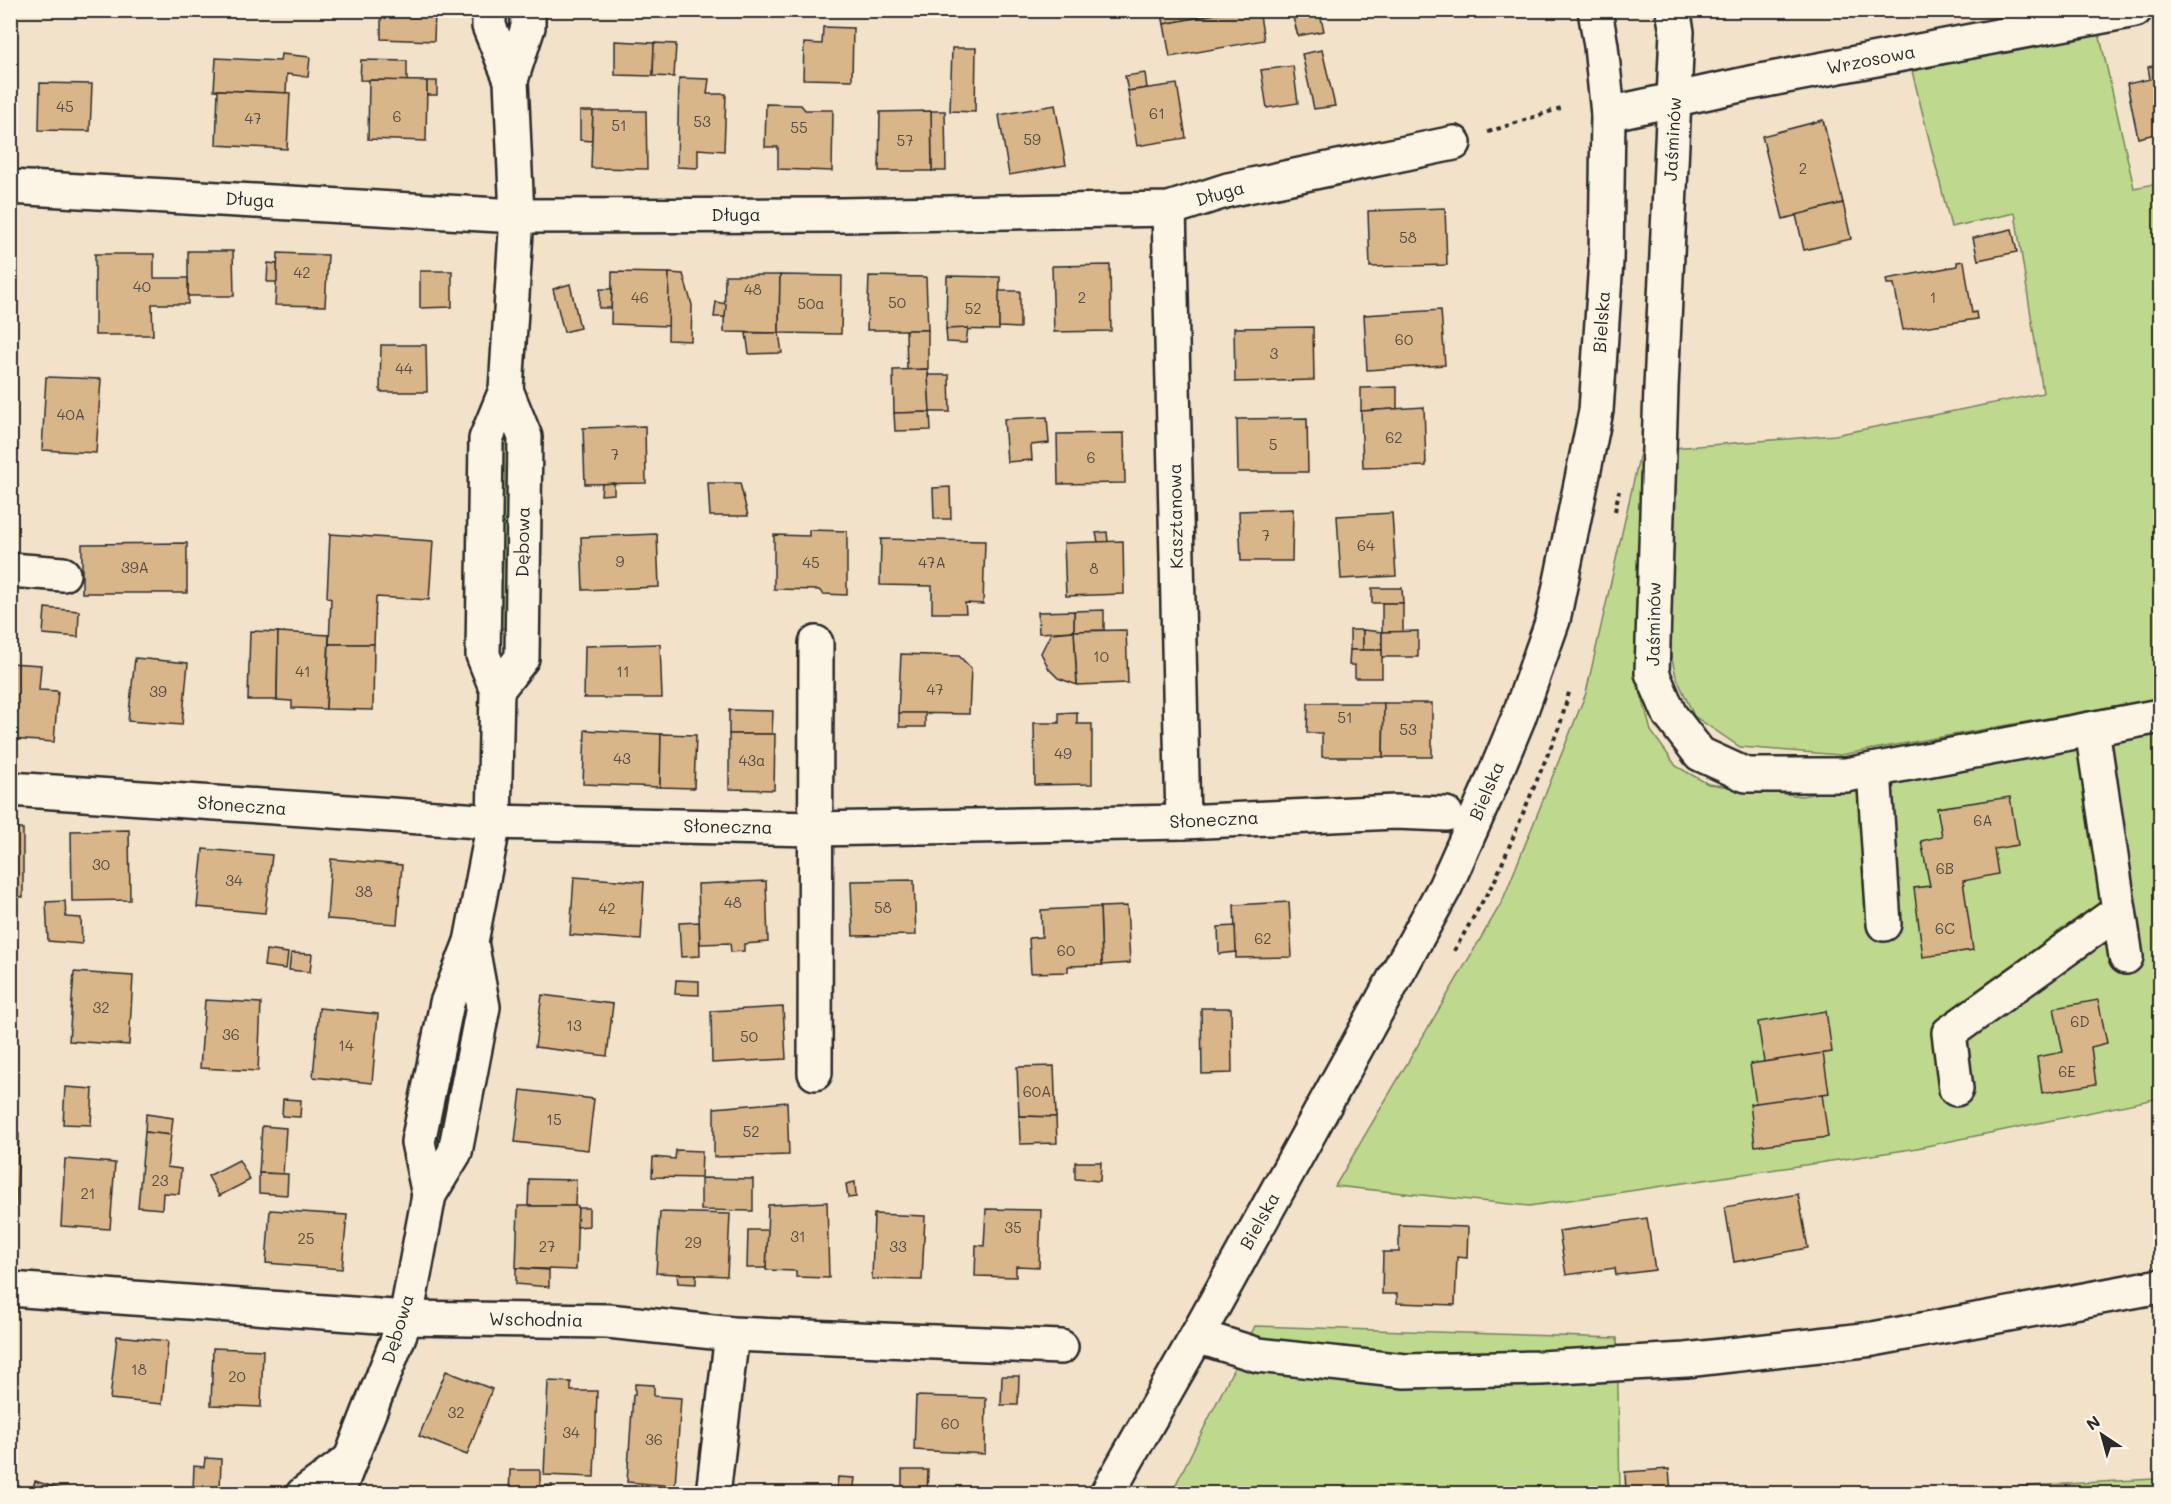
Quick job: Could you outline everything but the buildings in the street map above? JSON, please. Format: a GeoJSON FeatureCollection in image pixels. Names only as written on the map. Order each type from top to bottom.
{"type":"FeatureCollection","features":[{"type":"Feature","properties":{"kind":"street","name":"Dębowa"},"geometry":{"type":"LineString","coordinates":[[337,1494],[406,1318],[429,1195],[418,1142],[447,1003],[471,942],[494,822],[497,690],[483,655],[486,439],[506,390],[517,216],[511,80],[489,26],[489,10]]}},
{"type":"Feature","properties":{"kind":"street","name":"Dębowa"},"geometry":{"type":"LineString","coordinates":[[511,80],[528,27],[528,10]]}},
{"type":"Feature","properties":{"kind":"street","name":"Bielska"},"geometry":{"type":"LineString","coordinates":[[1107,1494],[1445,887],[1518,719],[1553,620],[1596,411],[1606,261],[1608,114],[1595,10]]}},
{"type":"Feature","properties":{"kind":"street","name":"Jaśminów"},"geometry":{"type":"LineString","coordinates":[[1673,10],[1677,32],[1675,100],[1662,376],[1652,673],[1670,715],[1700,754],[1746,776],[1846,775],[2160,716]]}},
{"type":"Feature","properties":{"kind":"street","name":"Wrzosowa"},"geometry":{"type":"LineString","coordinates":[[1608,114],[1750,83],[2135,10]]}},
{"type":"Feature","properties":{"kind":"street","name":"Długa"},"geometry":{"type":"LineString","coordinates":[[10,187],[517,216],[840,215],[1169,209],[1228,190],[1454,143]]}},
{"type":"Feature","properties":{"kind":"street","name":"Kasztanowa"},"geometry":{"type":"LineString","coordinates":[[1169,209],[1183,822]]}},
{"type":"Feature","properties":{"kind":"street"},"geometry":{"type":"LineString","coordinates":[[10,570],[63,574]]}},
{"type":"Feature","properties":{"kind":"street"},"geometry":{"type":"LineString","coordinates":[[815,1073],[816,643]]}},
{"type":"Feature","properties":{"kind":"street"},"geometry":{"type":"LineString","coordinates":[[2092,729],[2126,957]]}},
{"type":"Feature","properties":{"kind":"street"},"geometry":{"type":"LineString","coordinates":[[1874,770],[1884,924]]}},
{"type":"Feature","properties":{"kind":"street","name":"Słoneczna"},"geometry":{"type":"LineString","coordinates":[[10,789],[494,822],[814,829],[1183,822],[1395,812],[1446,814]]}},
{"type":"Feature","properties":{"kind":"street"},"geometry":{"type":"LineString","coordinates":[[1956,1089],[1949,1033],[2119,911]]}},
{"type":"Feature","properties":{"kind":"street"},"geometry":{"type":"LineString","coordinates":[[1197,1336],[1258,1356],[1405,1371],[1540,1368],[1686,1360],[1873,1339],[2160,1286]]}},
{"type":"Feature","properties":{"kind":"street","name":"Wschodnia"},"geometry":{"type":"LineString","coordinates":[[10,1289],[406,1318],[608,1321],[732,1334],[1061,1347]]}},
{"type":"Feature","properties":{"kind":"street"},"geometry":{"type":"LineString","coordinates":[[713,1494],[732,1334]]}},
{"type":"Feature","properties":{"kind":"street"},"geometry":{"type":"LineString","coordinates":[[303,1494],[304,1491],[351,1459]]}},
{"type":"Feature","properties":{"kind":"path"},"geometry":{"type":"LineString","coordinates":[[1454,143],[1561,108]]}},
{"type":"Feature","properties":{"kind":"green space"},"geometry":{"type":"Polygon","coordinates":[[[2099,33],[2134,188],[2160,183],[2160,698],[1840,755],[1740,747],[1694,716],[1676,676],[1671,656],[1673,448],[1835,435],[2043,393],[2015,213],[1951,227],[1912,71],[2099,33]]]}},
{"type":"Feature","properties":{"kind":"green space"},"geometry":{"type":"Polygon","coordinates":[[[1644,435],[1638,682],[1651,731],[1676,766],[1708,784],[1801,796],[2160,733],[2160,1098],[1912,1149],[1529,1206],[1335,1186],[1502,902],[1586,693],[1644,435]]]}},
{"type":"Feature","properties":{"kind":"green space"},"geometry":{"type":"Polygon","coordinates":[[[507,444],[511,446],[507,626],[502,629],[497,627],[501,446],[507,444]]]}},
{"type":"Feature","properties":{"kind":"green space"},"geometry":{"type":"Polygon","coordinates":[[[465,1008],[470,1012],[442,1147],[438,1147],[432,1145],[459,1011],[465,1008]]]}},
{"type":"Feature","properties":{"kind":"green space"},"geometry":{"type":"Polygon","coordinates":[[[1255,1326],[1617,1338],[1620,1493],[1171,1494],[1255,1326]]]}},
{"type":"Feature","properties":{"kind":"green space"},"geometry":{"type":"Polygon","coordinates":[[[2160,1478],[2160,1493],[1906,1493],[2154,1479],[2160,1478]]]}}]}
